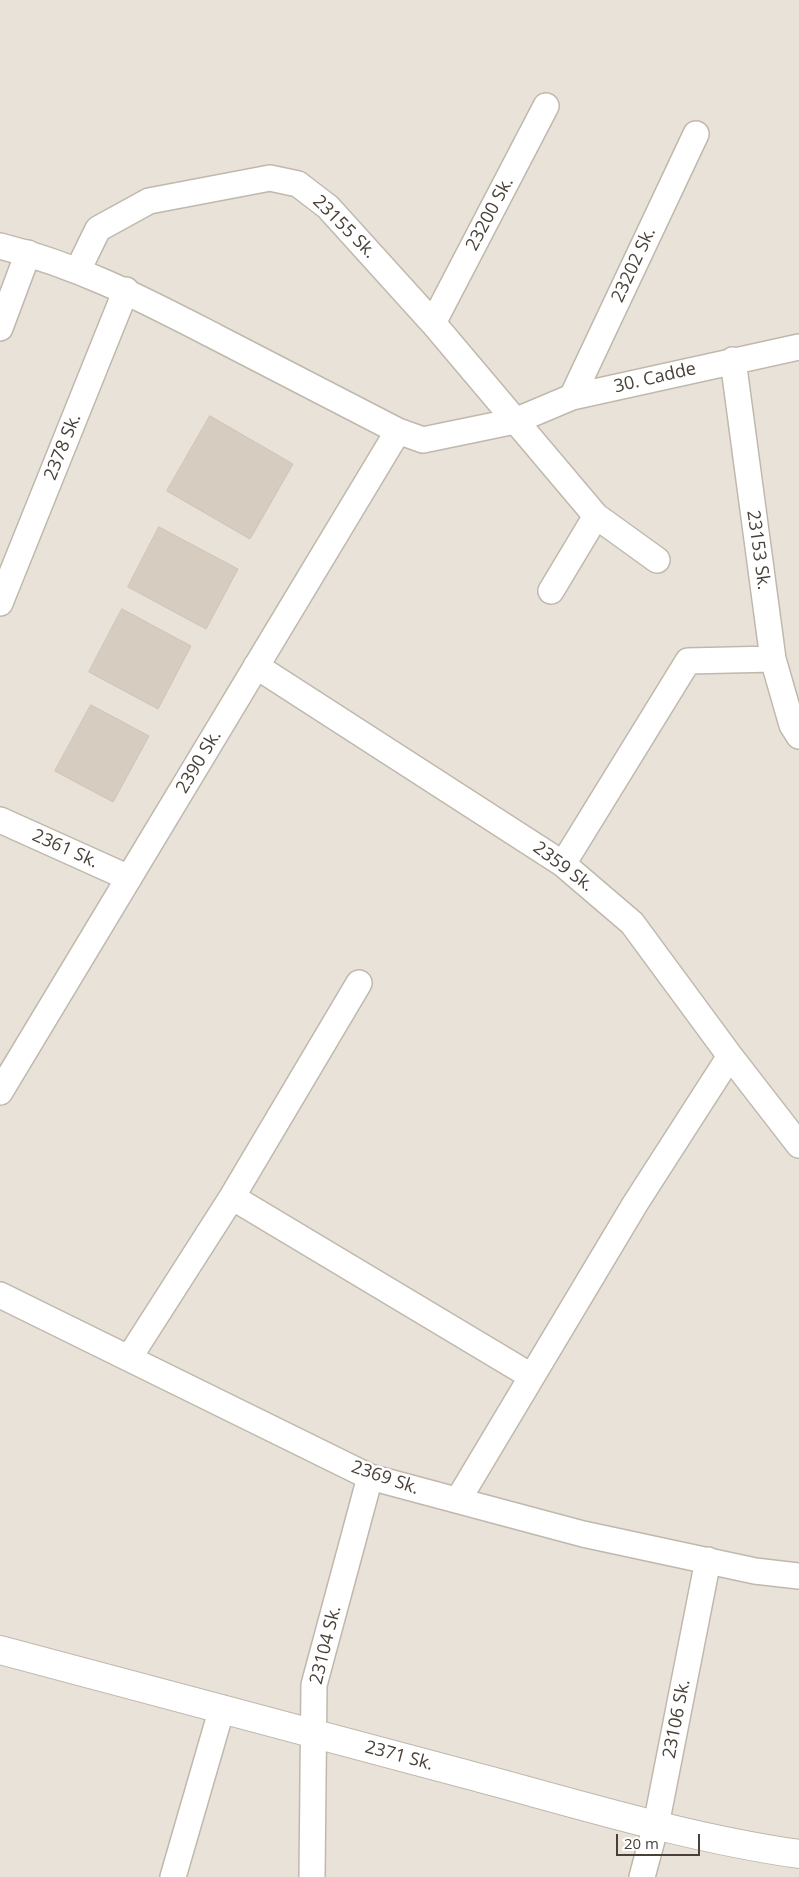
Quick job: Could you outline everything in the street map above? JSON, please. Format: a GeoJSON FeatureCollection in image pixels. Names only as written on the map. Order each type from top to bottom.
{"type":"FeatureCollection","features":[{"type":"Feature","properties":{"kind":"street","name":"23200 Sk."},"geometry":{"type":"LineString","coordinates":[[433,323],[546,106]]}},
{"type":"Feature","properties":{"kind":"street","name":"23202 Sk."},"geometry":{"type":"LineString","coordinates":[[572,397],[696,134]]}},
{"type":"Feature","properties":{"kind":"street","name":"23155 Sk."},"geometry":{"type":"LineString","coordinates":[[78,270],[98,229],[149,201],[270,178],[298,184],[328,207],[433,323],[514,421]]}},
{"type":"Feature","properties":{"kind":"street"},"geometry":{"type":"LineString","coordinates":[[0,246],[28,253],[78,270],[126,290],[398,431],[423,440],[514,421],[596,516],[657,560]]}},
{"type":"Feature","properties":{"kind":"street"},"geometry":{"type":"LineString","coordinates":[[0,328],[28,253]]}},
{"type":"Feature","properties":{"kind":"street","name":"2378 Sk."},"geometry":{"type":"LineString","coordinates":[[0,603],[126,290]]}},
{"type":"Feature","properties":{"kind":"street","name":"30. Cadde"},"geometry":{"type":"LineString","coordinates":[[514,421],[572,397],[733,360],[799,347]]}},
{"type":"Feature","properties":{"kind":"street","name":"23153 Sk."},"geometry":{"type":"LineString","coordinates":[[733,360],[773,659],[792,725],[799,736]]}},
{"type":"Feature","properties":{"kind":"street","name":"2390 Sk."},"geometry":{"type":"LineString","coordinates":[[0,1092],[398,431]]}},
{"type":"Feature","properties":{"kind":"street"},"geometry":{"type":"LineString","coordinates":[[551,591],[596,516]]}},
{"type":"Feature","properties":{"kind":"street"},"geometry":{"type":"LineString","coordinates":[[563,864],[688,661],[773,659]]}},
{"type":"Feature","properties":{"kind":"street","name":"2359 Sk."},"geometry":{"type":"LineString","coordinates":[[256,666],[563,864],[632,923],[730,1056],[799,1145]]}},
{"type":"Feature","properties":{"kind":"street","name":"2361 Sk."},"geometry":{"type":"LineString","coordinates":[[0,820],[129,878]]}},
{"type":"Feature","properties":{"kind":"street"},"geometry":{"type":"LineString","coordinates":[[129,1358],[232,1197],[359,983]]}},
{"type":"Feature","properties":{"kind":"street"},"geometry":{"type":"LineString","coordinates":[[458,1500],[635,1204],[730,1056]]}},
{"type":"Feature","properties":{"kind":"street"},"geometry":{"type":"LineString","coordinates":[[232,1197],[531,1376]]}},
{"type":"Feature","properties":{"kind":"street","name":"2369 Sk."},"geometry":{"type":"LineString","coordinates":[[0,1295],[370,1477],[583,1534],[755,1571],[799,1576]]}},
{"type":"Feature","properties":{"kind":"street","name":"23104 Sk."},"geometry":{"type":"LineString","coordinates":[[312,1877],[314,1685],[370,1477]]}},
{"type":"Feature","properties":{"kind":"street","name":"23106 Sk."},"geometry":{"type":"LineString","coordinates":[[642,1877],[656,1825],[708,1560]]}},
{"type":"Feature","properties":{"kind":"street","name":"2371 Sk."},"geometry":{"type":"LineString","coordinates":[[0,1650],[656,1825],[764,1849],[799,1854]]}},
{"type":"Feature","properties":{"kind":"street"},"geometry":{"type":"LineString","coordinates":[[173,1877],[222,1708]]}},
{"type":"Feature","properties":{"kind":"shaded area"},"geometry":{"type":"Polygon","coordinates":[[[0,0],[799,0],[799,1877],[0,1877],[0,0]]]}},
{"type":"Feature","properties":{"kind":"building"},"geometry":{"type":"Polygon","coordinates":[[[210,416],[293,464],[250,539],[167,491],[210,416]]]}},
{"type":"Feature","properties":{"kind":"building"},"geometry":{"type":"Polygon","coordinates":[[[159,527],[238,569],[206,629],[128,587],[159,527]]]}},
{"type":"Feature","properties":{"kind":"building"},"geometry":{"type":"Polygon","coordinates":[[[122,609],[191,646],[158,709],[89,672],[122,609]]]}},
{"type":"Feature","properties":{"kind":"building"},"geometry":{"type":"Polygon","coordinates":[[[91,705],[149,736],[113,802],[55,771],[91,705]]]}}]}
